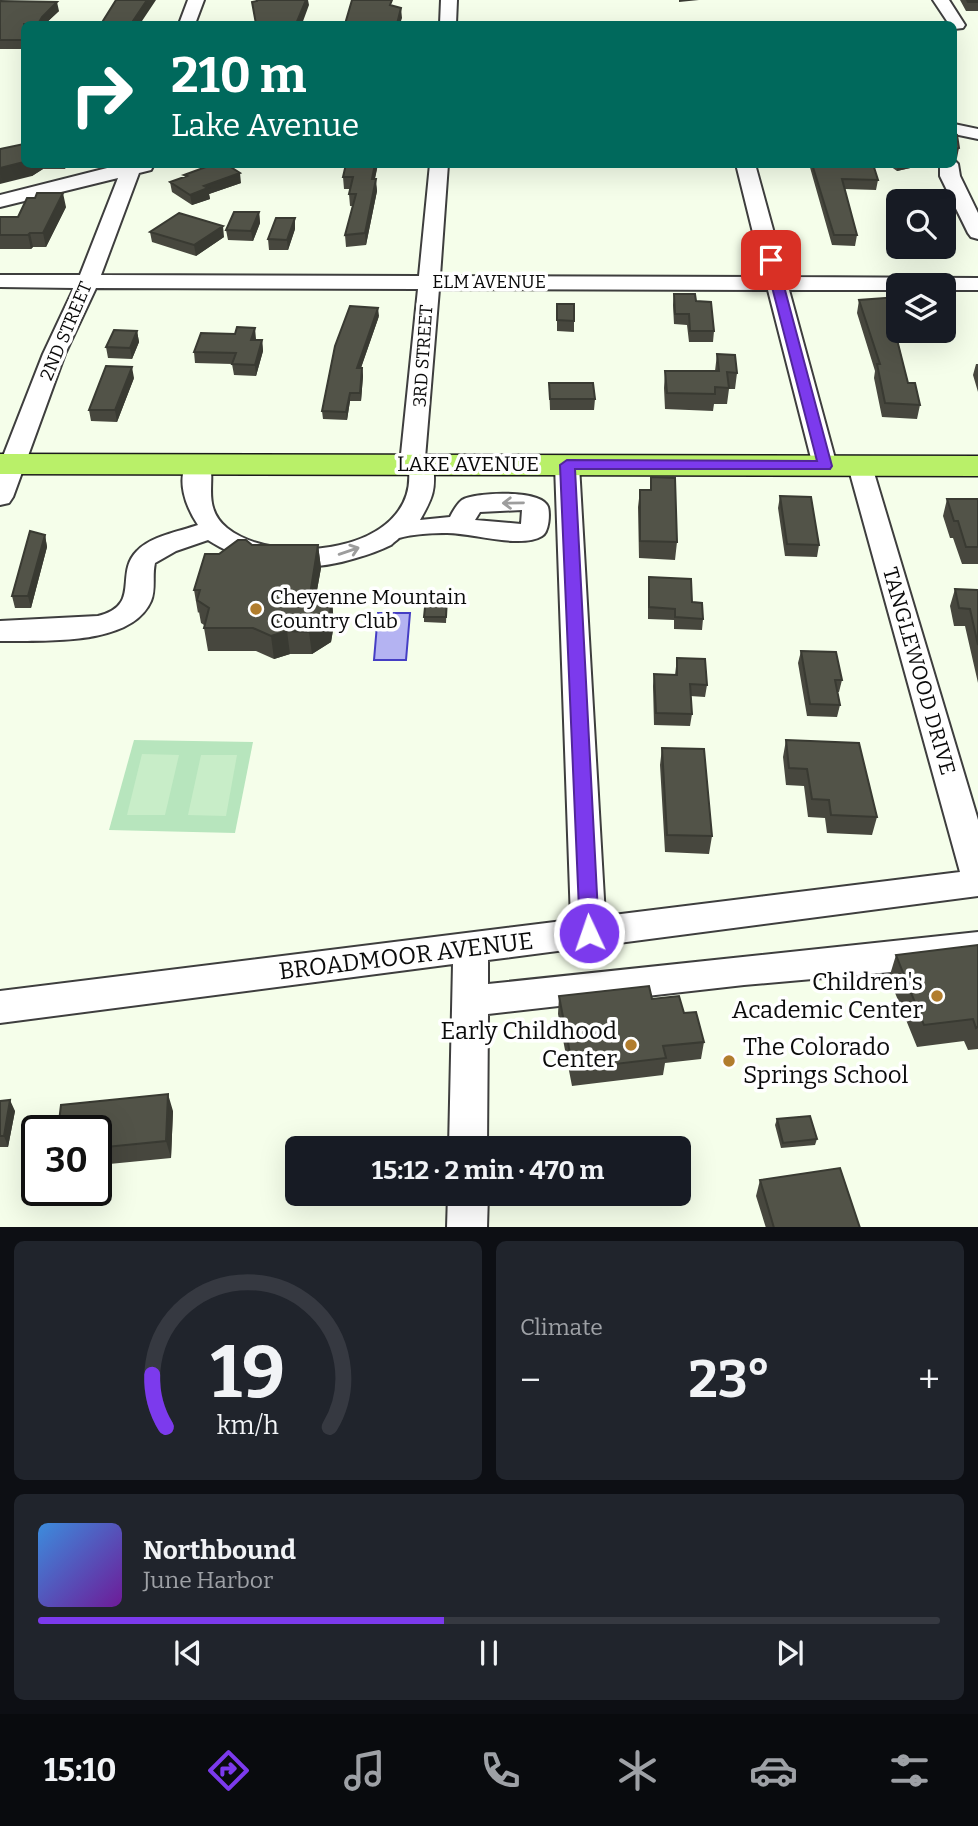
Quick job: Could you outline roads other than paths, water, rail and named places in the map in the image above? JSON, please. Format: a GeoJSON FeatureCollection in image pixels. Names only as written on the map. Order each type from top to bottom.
{"type":"FeatureCollection","features":[{"type":"Feature","properties":{"kind":"main road","name":"LAKE AVENUE"},"geometry":{"type":"LineString","coordinates":[[6,464],[978,466]]}},
{"type":"Feature","properties":{"kind":"street"},"geometry":{"type":"LineString","coordinates":[[188,21],[196,0]]}},
{"type":"Feature","properties":{"kind":"street"},"geometry":{"type":"LineString","coordinates":[[448,21],[449,0]]}},
{"type":"Feature","properties":{"kind":"street"},"geometry":{"type":"LineString","coordinates":[[941,0],[953,21]]}},
{"type":"Feature","properties":{"kind":"street"},"geometry":{"type":"LineString","coordinates":[[957,25],[978,25]]}},
{"type":"Feature","properties":{"kind":"street"},"geometry":{"type":"LineString","coordinates":[[957,130],[978,134]]}},
{"type":"Feature","properties":{"kind":"street"},"geometry":{"type":"LineString","coordinates":[[0,201],[130,168]]}},
{"type":"Feature","properties":{"kind":"street","name":"2ND STREET"},"geometry":{"type":"LineString","coordinates":[[0,497],[6,464],[137,168]]}},
{"type":"Feature","properties":{"kind":"street","name":"3RD STREET"},"geometry":{"type":"LineString","coordinates":[[418,501],[423,481],[416,464],[439,168]]}},
{"type":"Feature","properties":{"kind":"street"},"geometry":{"type":"LineString","coordinates":[[746,168],[825,466]]}},
{"type":"Feature","properties":{"kind":"street"},"geometry":{"type":"LineString","coordinates":[[949,168],[950,176],[978,233]]}},
{"type":"Feature","properties":{"kind":"street","name":"ELM AVENUE"},"geometry":{"type":"LineString","coordinates":[[0,281],[978,284]]}},
{"type":"Feature","properties":{"kind":"street"},"geometry":{"type":"LineString","coordinates":[[198,464],[196,481],[199,508],[213,529],[228,543],[241,549],[291,559],[339,555],[391,531],[413,511],[418,501],[455,526],[391,531]]}},
{"type":"Feature","properties":{"kind":"street"},"geometry":{"type":"LineString","coordinates":[[567,465],[589,933]]}},
{"type":"Feature","properties":{"kind":"street","name":"TANGLEWOOD DRIVE"},"geometry":{"type":"LineString","coordinates":[[860,466],[978,876]]}},
{"type":"Feature","properties":{"kind":"street"},"geometry":{"type":"LineString","coordinates":[[0,631],[86,627],[122,617],[136,602],[142,585],[142,561],[150,553],[213,529]]}},
{"type":"Feature","properties":{"kind":"street","name":"BROADMOOR AVENUE"},"geometry":{"type":"LineString","coordinates":[[0,1007],[978,883]]}},
{"type":"Feature","properties":{"kind":"street"},"geometry":{"type":"LineString","coordinates":[[470,1001],[744,970],[914,956],[978,946]]}},
{"type":"Feature","properties":{"kind":"street"},"geometry":{"type":"LineString","coordinates":[[468,1136],[471,948]]}},
{"type":"Feature","properties":{"kind":"street"},"geometry":{"type":"LineString","coordinates":[[467,1227],[468,1206]]}},
{"type":"Feature","properties":{"kind":"water"},"geometry":{"type":"Polygon","coordinates":[[[378,613],[410,613],[406,660],[374,660],[378,613]]]}},
{"type":"Feature","properties":{"kind":"place","name":"Cheyenne Mountain Country Club"},"geometry":{"type":"Point","coordinates":[256,609]}},
{"type":"Feature","properties":{"kind":"place","name":"Children's Academic Center"},"geometry":{"type":"Point","coordinates":[937,996]}},
{"type":"Feature","properties":{"kind":"place","name":"Early Childhood Center"},"geometry":{"type":"Point","coordinates":[631,1045]}},
{"type":"Feature","properties":{"kind":"place","name":"The Colorado Springs School"},"geometry":{"type":"Point","coordinates":[729,1061]}}]}
